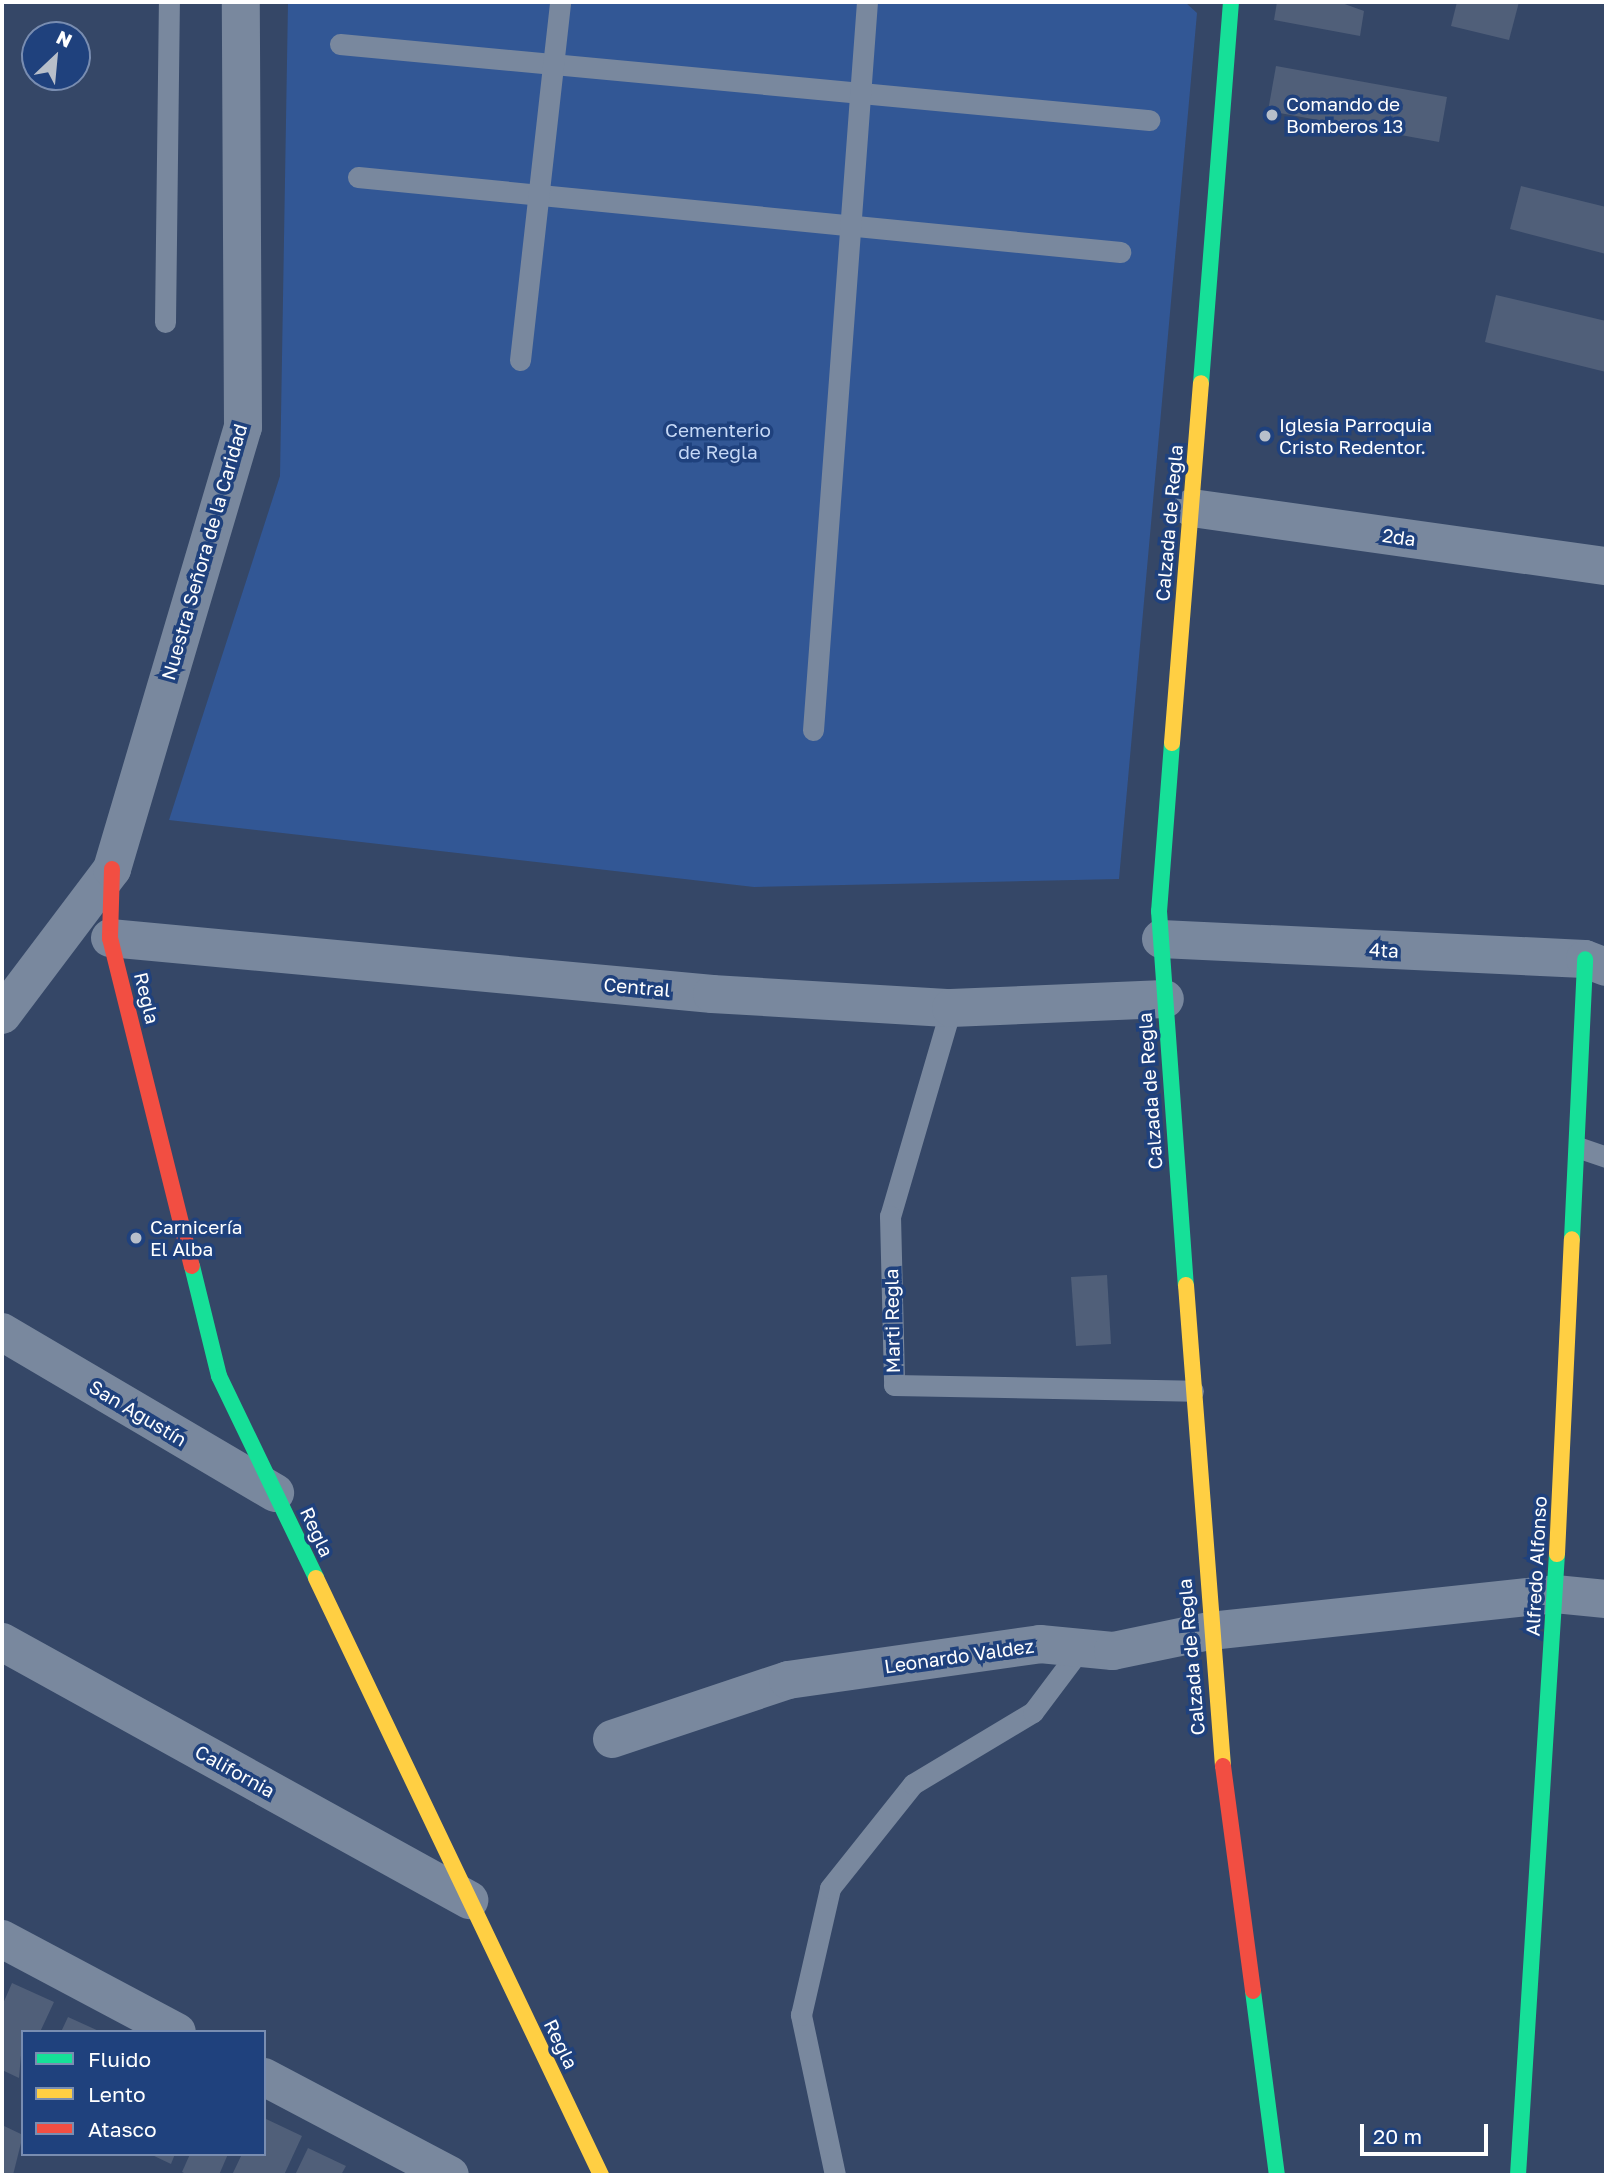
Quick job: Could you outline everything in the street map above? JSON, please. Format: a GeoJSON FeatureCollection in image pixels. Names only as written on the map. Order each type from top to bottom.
{"type":"FeatureCollection","features":[{"type":"Feature","properties":{"kind":"street","name":"Nuestra Señora de la Caridad"},"geometry":{"type":"LineString","coordinates":[[2,1016],[113,869],[243,427],[242,2]]}},
{"type":"Feature","properties":{"kind":"street","name":"Calzada de Regla"},"geometry":{"type":"LineString","coordinates":[[1228,5],[1161,939],[1210,1631],[1278,2175]]}},
{"type":"Feature","properties":{"kind":"street","name":"2da"},"geometry":{"type":"LineString","coordinates":[[1192,508],[1606,566]]}},
{"type":"Feature","properties":{"kind":"street","name":"Regla"},"geometry":{"type":"LineString","coordinates":[[113,869],[110,938],[219,1376],[601,2175]]}},
{"type":"Feature","properties":{"kind":"street","name":"Central"},"geometry":{"type":"LineString","coordinates":[[110,938],[712,995],[951,1008],[1165,999]]}},
{"type":"Feature","properties":{"kind":"street","name":"4ta"},"geometry":{"type":"LineString","coordinates":[[1161,939],[1596,963]]}},
{"type":"Feature","properties":{"kind":"street","name":"Alfredo Alfonso"},"geometry":{"type":"LineString","coordinates":[[1518,2175],[1556,1594],[1580,1148],[1596,963]]}},
{"type":"Feature","properties":{"kind":"street","name":"San Agustín"},"geometry":{"type":"LineString","coordinates":[[2,1332],[275,1493]]}},
{"type":"Feature","properties":{"kind":"street","name":"Leonardo Valdez"},"geometry":{"type":"LineString","coordinates":[[612,1739],[788,1680],[1040,1644],[1113,1651],[1210,1631],[1556,1594],[1606,1599]]}},
{"type":"Feature","properties":{"kind":"street","name":"California"},"geometry":{"type":"LineString","coordinates":[[2,1642],[469,1900]]}},
{"type":"Feature","properties":{"kind":"street"},"geometry":{"type":"LineString","coordinates":[[2,1939],[173,2030]]}},
{"type":"Feature","properties":{"kind":"street"},"geometry":{"type":"LineString","coordinates":[[266,2078],[450,2175]]}},
{"type":"Feature","properties":{"kind":"lane"},"geometry":{"type":"LineString","coordinates":[[165,322],[169,2]]}},
{"type":"Feature","properties":{"kind":"lane"},"geometry":{"type":"LineString","coordinates":[[520,360],[560,2]]}},
{"type":"Feature","properties":{"kind":"lane"},"geometry":{"type":"LineString","coordinates":[[813,730],[867,2]]}},
{"type":"Feature","properties":{"kind":"lane"},"geometry":{"type":"LineString","coordinates":[[340,44],[553,67],[1149,120]]}},
{"type":"Feature","properties":{"kind":"lane"},"geometry":{"type":"LineString","coordinates":[[358,177],[538,196],[851,222],[1120,251]]}},
{"type":"Feature","properties":{"kind":"lane","name":"Marti Regla"},"geometry":{"type":"LineString","coordinates":[[951,1008],[890,1216],[894,1385],[1193,1391]]}},
{"type":"Feature","properties":{"kind":"lane"},"geometry":{"type":"LineString","coordinates":[[1580,1148],[1606,1157]]}},
{"type":"Feature","properties":{"kind":"lane"},"geometry":{"type":"LineString","coordinates":[[835,2175],[801,2015],[830,1888],[913,1784],[1033,1712],[1081,1648]]}},
{"type":"Feature","properties":{"kind":"green space","name":"Cementerio de Regla"},"geometry":{"type":"Polygon","coordinates":[[[288,2],[1185,2],[1197,13],[1119,879],[754,887],[169,820],[280,476],[288,2]]]}},
{"type":"Feature","properties":{"kind":"building"},"geometry":{"type":"Polygon","coordinates":[[[1277,2],[1339,2],[1364,11],[1360,36],[1274,20],[1277,2]]]}},
{"type":"Feature","properties":{"kind":"building"},"geometry":{"type":"Polygon","coordinates":[[[1457,2],[1519,2],[1509,40],[1451,26],[1457,2]]]}},
{"type":"Feature","properties":{"kind":"building"},"geometry":{"type":"Polygon","coordinates":[[[1276,66],[1447,97],[1439,142],[1268,111],[1276,66]]]}},
{"type":"Feature","properties":{"kind":"building"},"geometry":{"type":"Polygon","coordinates":[[[1521,186],[1606,207],[1606,254],[1510,229],[1521,186]]]}},
{"type":"Feature","properties":{"kind":"building"},"geometry":{"type":"Polygon","coordinates":[[[1496,295],[1606,321],[1606,372],[1485,342],[1496,295]]]}},
{"type":"Feature","properties":{"kind":"building"},"geometry":{"type":"Polygon","coordinates":[[[1107,1275],[1111,1344],[1076,1346],[1071,1277],[1107,1275]]]}},
{"type":"Feature","properties":{"kind":"building"},"geometry":{"type":"Polygon","coordinates":[[[12,1983],[54,2002],[41,2030],[21,2030],[19,2078],[2,2070],[2,2006],[12,1983]]]}},
{"type":"Feature","properties":{"kind":"building"},"geometry":{"type":"Polygon","coordinates":[[[68,2017],[97,2030],[62,2030],[68,2017]]]}},
{"type":"Feature","properties":{"kind":"building"},"geometry":{"type":"Polygon","coordinates":[[[266,2119],[302,2136],[284,2175],[232,2175],[241,2156],[266,2156],[266,2119]]]}},
{"type":"Feature","properties":{"kind":"building"},"geometry":{"type":"Polygon","coordinates":[[[2,2125],[21,2134],[21,2143],[13,2175],[2,2175],[2,2125]]]}},
{"type":"Feature","properties":{"kind":"building"},"geometry":{"type":"Polygon","coordinates":[[[308,2148],[346,2166],[341,2175],[295,2175],[308,2148]]]}},
{"type":"Feature","properties":{"kind":"building"},"geometry":{"type":"Polygon","coordinates":[[[154,2156],[174,2156],[171,2164],[154,2156]]]}},
{"type":"Feature","properties":{"kind":"building"},"geometry":{"type":"Polygon","coordinates":[[[189,2156],[227,2156],[219,2175],[188,2175],[182,2172],[189,2156]]]}},
{"type":"Feature","properties":{"kind":"traffic: fast"},"geometry":{"type":"LineString","coordinates":[[1201,383],[1231,2]]}},
{"type":"Feature","properties":{"kind":"traffic: fast"},"geometry":{"type":"LineString","coordinates":[[1172,743],[1159,911],[1186,1285]]}},
{"type":"Feature","properties":{"kind":"traffic: fast"},"geometry":{"type":"LineString","coordinates":[[1572,1239],[1585,959]]}},
{"type":"Feature","properties":{"kind":"traffic: fast"},"geometry":{"type":"LineString","coordinates":[[192,1266],[219,1376],[316,1578]]}},
{"type":"Feature","properties":{"kind":"traffic: fast"},"geometry":{"type":"LineString","coordinates":[[1518,2175],[1557,1554]]}},
{"type":"Feature","properties":{"kind":"traffic: fast"},"geometry":{"type":"LineString","coordinates":[[1253,1991],[1277,2175]]}},
{"type":"Feature","properties":{"kind":"traffic: slow"},"geometry":{"type":"LineString","coordinates":[[1172,743],[1201,383]]}},
{"type":"Feature","properties":{"kind":"traffic: slow"},"geometry":{"type":"LineString","coordinates":[[1557,1554],[1572,1239]]}},
{"type":"Feature","properties":{"kind":"traffic: slow"},"geometry":{"type":"LineString","coordinates":[[1186,1285],[1223,1766]]}},
{"type":"Feature","properties":{"kind":"traffic: slow"},"geometry":{"type":"LineString","coordinates":[[316,1578],[601,2175]]}},
{"type":"Feature","properties":{"kind":"traffic: jam"},"geometry":{"type":"LineString","coordinates":[[112,869],[110,938],[192,1266]]}},
{"type":"Feature","properties":{"kind":"traffic: jam"},"geometry":{"type":"LineString","coordinates":[[1223,1766],[1253,1991]]}},
{"type":"Feature","properties":{"kind":"place","name":"Comando de Bomberos 13"},"geometry":{"type":"Point","coordinates":[1272,115]}},
{"type":"Feature","properties":{"kind":"place","name":"Iglesia Parroquia Cristo Redentor."},"geometry":{"type":"Point","coordinates":[1265,436]}},
{"type":"Feature","properties":{"kind":"place","name":"Carnicería El Alba"},"geometry":{"type":"Point","coordinates":[136,1238]}}]}
